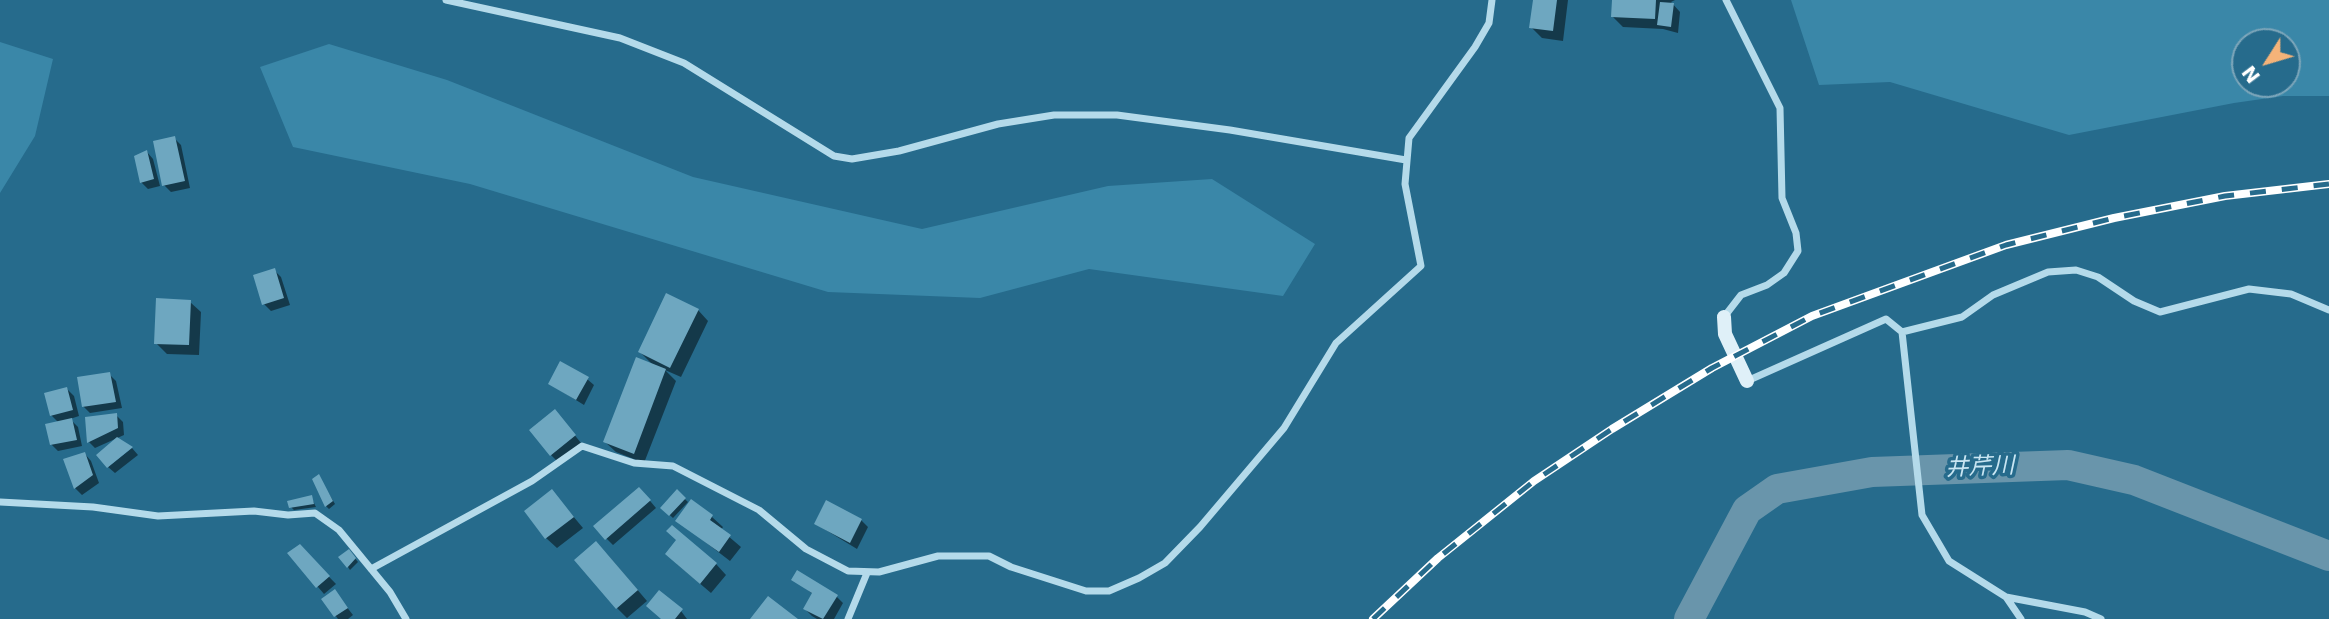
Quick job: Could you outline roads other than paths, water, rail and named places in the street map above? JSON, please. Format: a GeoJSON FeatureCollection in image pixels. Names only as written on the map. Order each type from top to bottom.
{"type":"FeatureCollection","features":[{"type":"Feature","properties":{"kind":"main road"},"geometry":{"type":"LineString","coordinates":[[1724,317],[1725,334],[1747,381]]}},
{"type":"Feature","properties":{"kind":"street"},"geometry":{"type":"LineString","coordinates":[[446,0],[620,38],[684,63],[834,156],[852,159],[899,151],[998,124],[1054,115],[1117,115],[1230,130],[1406,160]]}},
{"type":"Feature","properties":{"kind":"street"},"geometry":{"type":"LineString","coordinates":[[371,569],[533,481],[582,446],[634,463],[673,466],[759,510],[806,549],[848,571],[867,573],[938,556],[989,556],[1064,585],[1086,591],[1109,591],[1165,563],[1284,428],[1336,343],[1421,266],[1405,184],[1409,138],[1475,47],[1489,23],[1492,0]]}},
{"type":"Feature","properties":{"kind":"street"},"geometry":{"type":"LineString","coordinates":[[1724,317],[1741,295],[1767,285],[1784,273],[1798,251],[1796,233],[1783,198],[1780,108],[1726,0]]}},
{"type":"Feature","properties":{"kind":"street"},"geometry":{"type":"LineString","coordinates":[[1902,332],[1962,317],[2019,282],[2057,271],[2076,271],[2098,277],[2134,301],[2160,312],[2249,289],[2291,294],[2329,310]]}},
{"type":"Feature","properties":{"kind":"street"},"geometry":{"type":"LineString","coordinates":[[1747,381],[1886,319],[1902,332],[1922,515],[1949,561],[2006,597],[2085,612],[2101,619]]}},
{"type":"Feature","properties":{"kind":"street"},"geometry":{"type":"LineString","coordinates":[[0,502],[93,507],[158,516],[254,511],[288,515],[315,513],[339,530],[371,569],[406,619]]}},
{"type":"Feature","properties":{"kind":"street"},"geometry":{"type":"LineString","coordinates":[[848,619],[867,573]]}},
{"type":"Feature","properties":{"kind":"street"},"geometry":{"type":"LineString","coordinates":[[2006,597],[2021,619]]}},
{"type":"Feature","properties":{"kind":"waterway","name":"井芹川"},"geometry":{"type":"LineString","coordinates":[[1689,619],[1747,510],[1777,489],[1872,472],[2068,465],[2134,480],[2329,556]]}},
{"type":"Feature","properties":{"kind":"railway"},"geometry":{"type":"LineString","coordinates":[[1373,619],[1438,558],[1534,481],[1712,368],[1812,316],[2006,245],[2114,218],[2225,196],[2329,184]]}}]}
